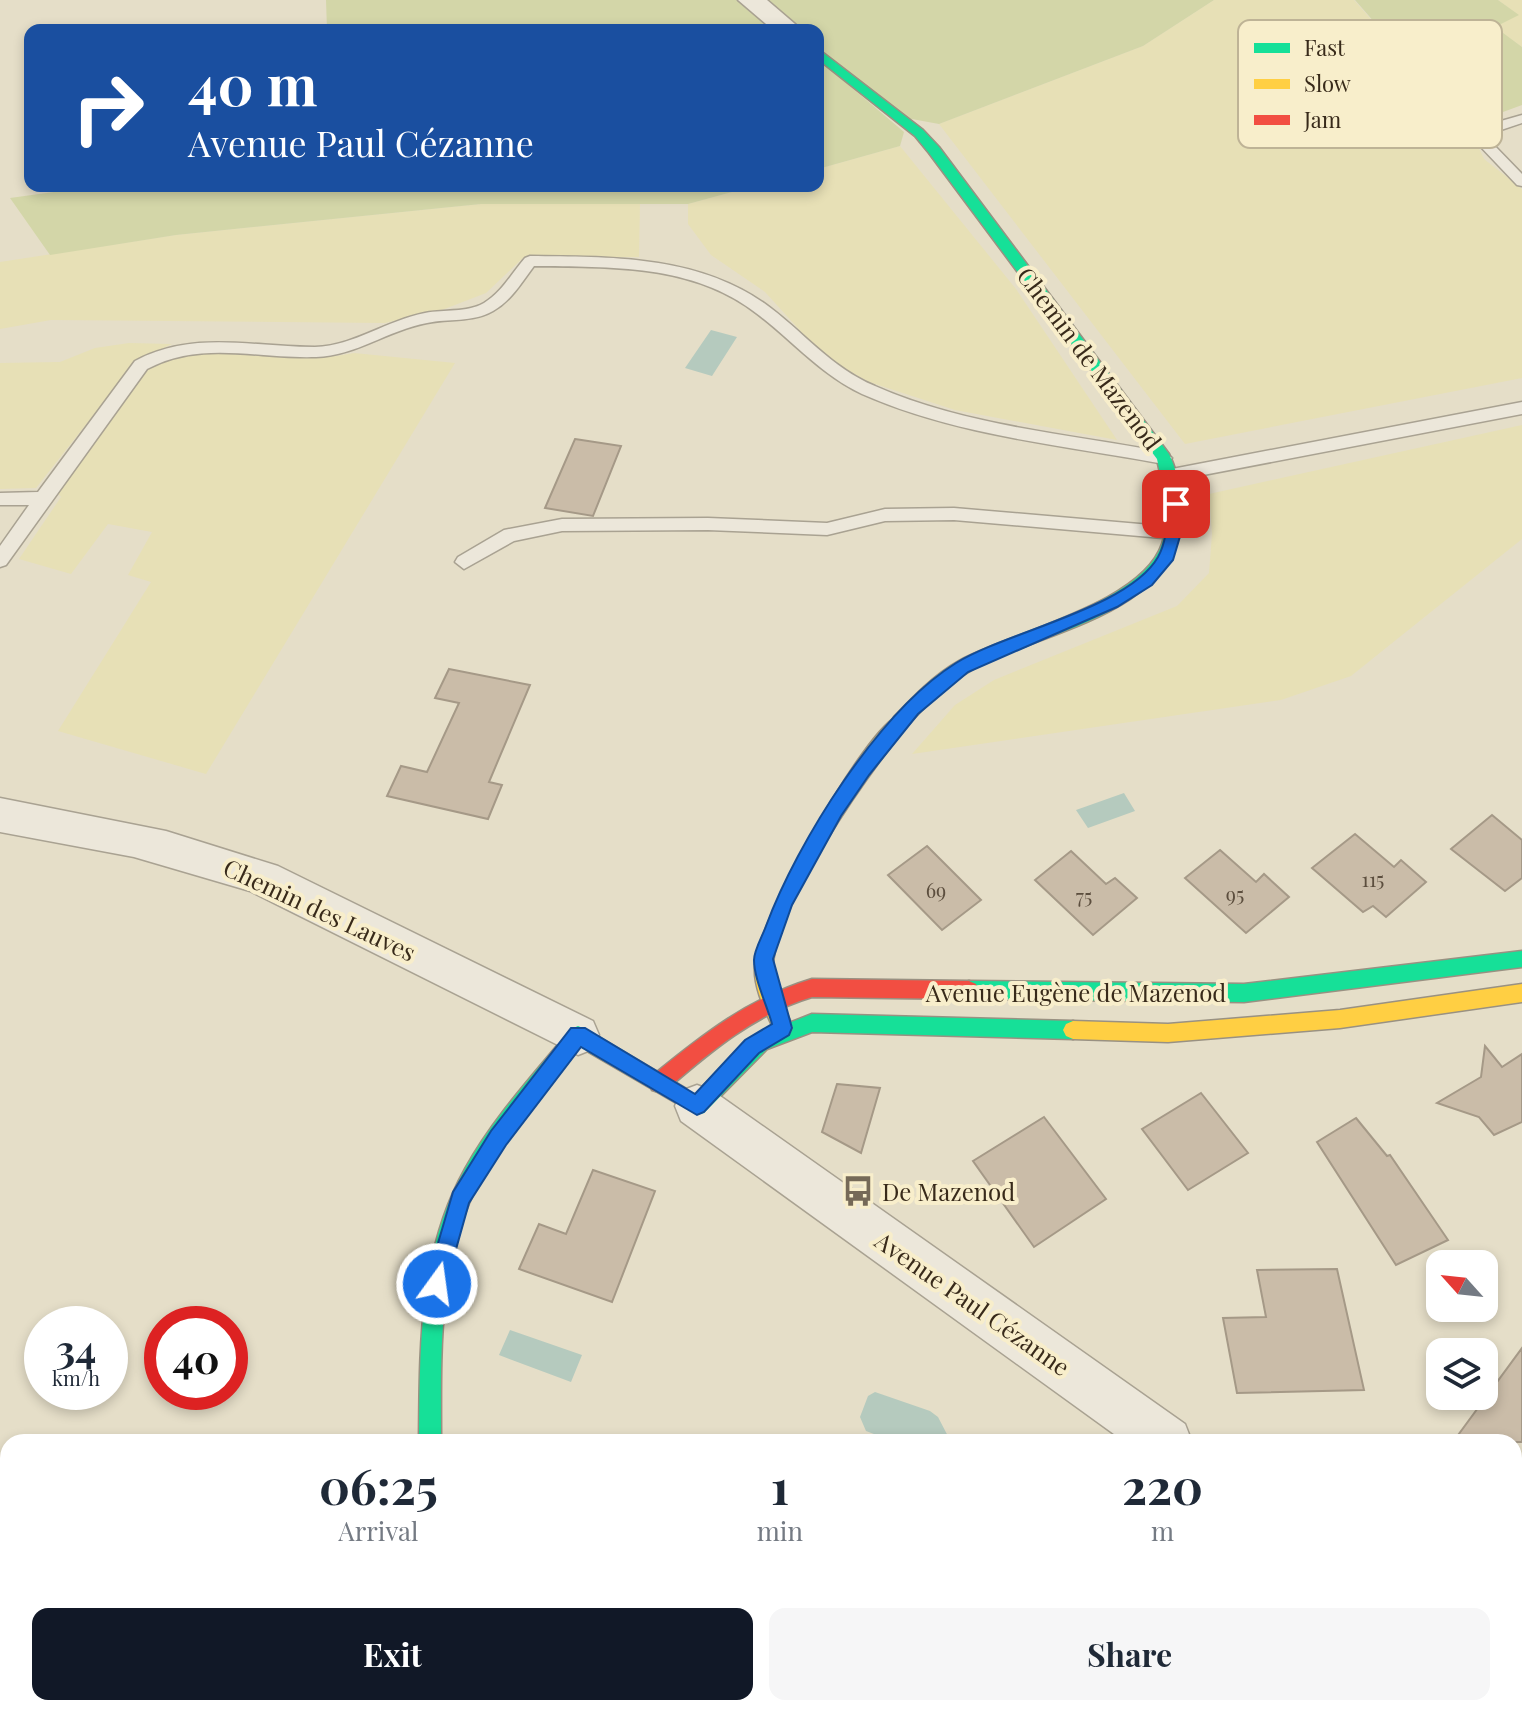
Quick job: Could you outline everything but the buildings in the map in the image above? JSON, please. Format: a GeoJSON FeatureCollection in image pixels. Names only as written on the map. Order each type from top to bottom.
{"type":"FeatureCollection","features":[{"type":"Feature","properties":{"kind":"street"},"geometry":{"type":"LineString","coordinates":[[751,0],[781,24]]}},
{"type":"Feature","properties":{"kind":"street","name":"Chemin de Mazenod"},"geometry":{"type":"LineString","coordinates":[[783,1028],[772,999],[764,959],[784,903],[862,769],[912,710],[962,668],[1111,603],[1146,581],[1165,560],[1174,533],[1175,482],[1168,467],[934,150],[919,133],[824,58]]}},
{"type":"Feature","properties":{"kind":"street","name":"Chemin des Lauves"},"geometry":{"type":"LineString","coordinates":[[0,815],[121,836],[217,860],[264,878],[578,1035]]}},
{"type":"Feature","properties":{"kind":"street","name":"Avenue Eugène de Mazenod"},"geometry":{"type":"LineString","coordinates":[[659,1083],[737,1018],[772,999],[812,988],[1244,993],[1522,959]]}},
{"type":"Feature","properties":{"kind":"street","name":"Avenue Eugène de Mazenod"},"geometry":{"type":"LineString","coordinates":[[697,1106],[752,1047],[783,1028],[812,1023],[1168,1033],[1340,1019],[1522,993]]}},
{"type":"Feature","properties":{"kind":"street"},"geometry":{"type":"LineString","coordinates":[[430,1434],[432,1305],[460,1199],[499,1138],[578,1035]]}},
{"type":"Feature","properties":{"kind":"street","name":"Avenue Paul Cézanne"},"geometry":{"type":"LineString","coordinates":[[578,1035],[697,1106],[1156,1434]]}},
{"type":"Feature","properties":{"kind":"lane"},"geometry":{"type":"LineString","coordinates":[[1502,125],[1522,119]]}},
{"type":"Feature","properties":{"kind":"lane"},"geometry":{"type":"LineString","coordinates":[[1489,148],[1522,182]]}},
{"type":"Feature","properties":{"kind":"lane"},"geometry":{"type":"LineString","coordinates":[[0,560],[141,365],[155,355],[175,348],[204,347],[338,351],[416,320],[473,315],[496,303],[530,261],[640,264],[714,281],[756,305],[835,374],[871,391],[959,420],[1168,467],[1522,408]]}},
{"type":"Feature","properties":{"kind":"lane"},"geometry":{"type":"LineString","coordinates":[[0,499],[43,498]]}},
{"type":"Feature","properties":{"kind":"lane"},"geometry":{"type":"LineString","coordinates":[[464,562],[510,535],[562,525],[708,524],[827,529],[885,515],[954,514],[1174,533]]}},
{"type":"Feature","properties":{"kind":"shaded area"},"geometry":{"type":"Polygon","coordinates":[[[1214,0],[1354,0],[1372,20],[1238,20],[1238,148],[1479,148],[1484,159],[1522,189],[1522,378],[1185,444],[939,124],[1143,46],[1214,0]]]}},
{"type":"Feature","properties":{"kind":"shaded area"},"geometry":{"type":"Polygon","coordinates":[[[1498,0],[1522,0],[1522,47],[1502,33],[1502,23],[1518,15],[1498,0]]]}},
{"type":"Feature","properties":{"kind":"shaded area"},"geometry":{"type":"Polygon","coordinates":[[[900,146],[1016,289],[1117,440],[955,410],[869,382],[824,357],[765,292],[711,255],[688,224],[688,204],[732,192],[824,192],[824,167],[900,146]]]}},
{"type":"Feature","properties":{"kind":"shaded area"},"geometry":{"type":"Polygon","coordinates":[[[640,203],[639,257],[523,258],[486,293],[442,310],[385,323],[51,320],[0,329],[0,262],[176,235],[481,204],[640,203]]]}},
{"type":"Feature","properties":{"kind":"shaded area"},"geometry":{"type":"Polygon","coordinates":[[[711,330],[737,337],[712,376],[685,368],[711,330]]]}},
{"type":"Feature","properties":{"kind":"shaded area"},"geometry":{"type":"Polygon","coordinates":[[[129,343],[172,344],[136,361],[36,488],[0,489],[0,363],[60,362],[95,348],[129,343]]]}},
{"type":"Feature","properties":{"kind":"shaded area"},"geometry":{"type":"Polygon","coordinates":[[[202,350],[336,356],[354,353],[455,363],[206,774],[58,731],[151,582],[128,575],[152,532],[108,524],[71,574],[19,559],[61,497],[57,492],[142,368],[157,357],[202,350]]]}},
{"type":"Feature","properties":{"kind":"shaded area"},"geometry":{"type":"Polygon","coordinates":[[[1522,425],[1522,539],[1351,676],[1281,700],[912,754],[955,705],[994,680],[1177,606],[1209,573],[1212,534],[1209,494],[1522,425]]]}},
{"type":"Feature","properties":{"kind":"shaded area"},"geometry":{"type":"Polygon","coordinates":[[[1124,793],[1135,811],[1088,828],[1076,810],[1124,793]]]}},
{"type":"Feature","properties":{"kind":"shaded area"},"geometry":{"type":"Polygon","coordinates":[[[510,1330],[582,1355],[571,1382],[499,1355],[510,1330]]]}},
{"type":"Feature","properties":{"kind":"shaded area"},"geometry":{"type":"Polygon","coordinates":[[[875,1392],[930,1411],[938,1417],[947,1434],[874,1434],[866,1431],[860,1417],[868,1396],[875,1392]]]}},
{"type":"Feature","properties":{"kind":"green space"},"geometry":{"type":"Polygon","coordinates":[[[326,0],[744,0],[774,24],[327,24],[326,0]]]}},
{"type":"Feature","properties":{"kind":"green space"},"geometry":{"type":"Polygon","coordinates":[[[759,0],[1214,0],[1143,46],[939,124],[901,117],[824,52],[824,24],[789,24],[759,0]]]}},
{"type":"Feature","properties":{"kind":"green space"},"geometry":{"type":"Polygon","coordinates":[[[1355,0],[1498,0],[1519,15],[1502,24],[1502,20],[1372,20],[1355,0]]]}},
{"type":"Feature","properties":{"kind":"green space"},"geometry":{"type":"Polygon","coordinates":[[[1502,32],[1522,47],[1522,105],[1502,112],[1502,32]]]}},
{"type":"Feature","properties":{"kind":"green space"},"geometry":{"type":"Polygon","coordinates":[[[824,64],[904,132],[900,146],[824,167],[824,64]]]}},
{"type":"Feature","properties":{"kind":"green space"},"geometry":{"type":"Polygon","coordinates":[[[54,192],[732,192],[688,204],[481,204],[176,235],[50,255],[10,198],[54,192]]]}},
{"type":"Feature","properties":{"kind":"traffic: fast"},"geometry":{"type":"LineString","coordinates":[[824,58],[919,133],[934,150],[1164,458],[1176,508],[1170,546],[1150,576],[1119,598],[1082,617],[1001,648],[964,666],[930,692],[900,722]]}},
{"type":"Feature","properties":{"kind":"traffic: fast"},"geometry":{"type":"LineString","coordinates":[[969,990],[1244,993],[1522,959]]}},
{"type":"Feature","properties":{"kind":"traffic: fast"},"geometry":{"type":"LineString","coordinates":[[430,1434],[433,1319],[436,1288],[449,1229],[460,1200],[484,1155],[513,1114],[578,1035],[697,1106],[760,1043],[812,1023],[1073,1030]]}},
{"type":"Feature","properties":{"kind":"traffic: slow"},"geometry":{"type":"LineString","coordinates":[[783,1028],[765,979],[764,963],[769,940],[781,909],[819,838],[864,769],[900,722]]}},
{"type":"Feature","properties":{"kind":"traffic: slow"},"geometry":{"type":"LineString","coordinates":[[1073,1030],[1168,1033],[1340,1019],[1522,993]]}},
{"type":"Feature","properties":{"kind":"traffic: jam"},"geometry":{"type":"LineString","coordinates":[[659,1083],[712,1039],[749,1014],[812,988],[969,990]]}},
{"type":"Feature","properties":{"kind":"place","name":"De Mazenod"},"geometry":{"type":"Point","coordinates":[858,1191]}},
{"type":"Feature","properties":{"kind":"route"},"geometry":{"type":"LineString","coordinates":[[437,1284],[460,1199],[499,1138],[578,1035],[697,1106],[752,1047],[783,1028],[772,999],[764,959],[784,903],[862,769],[912,710],[962,668],[1019,640],[1111,603],[1146,581],[1165,560],[1174,533],[1176,504]]}}]}
